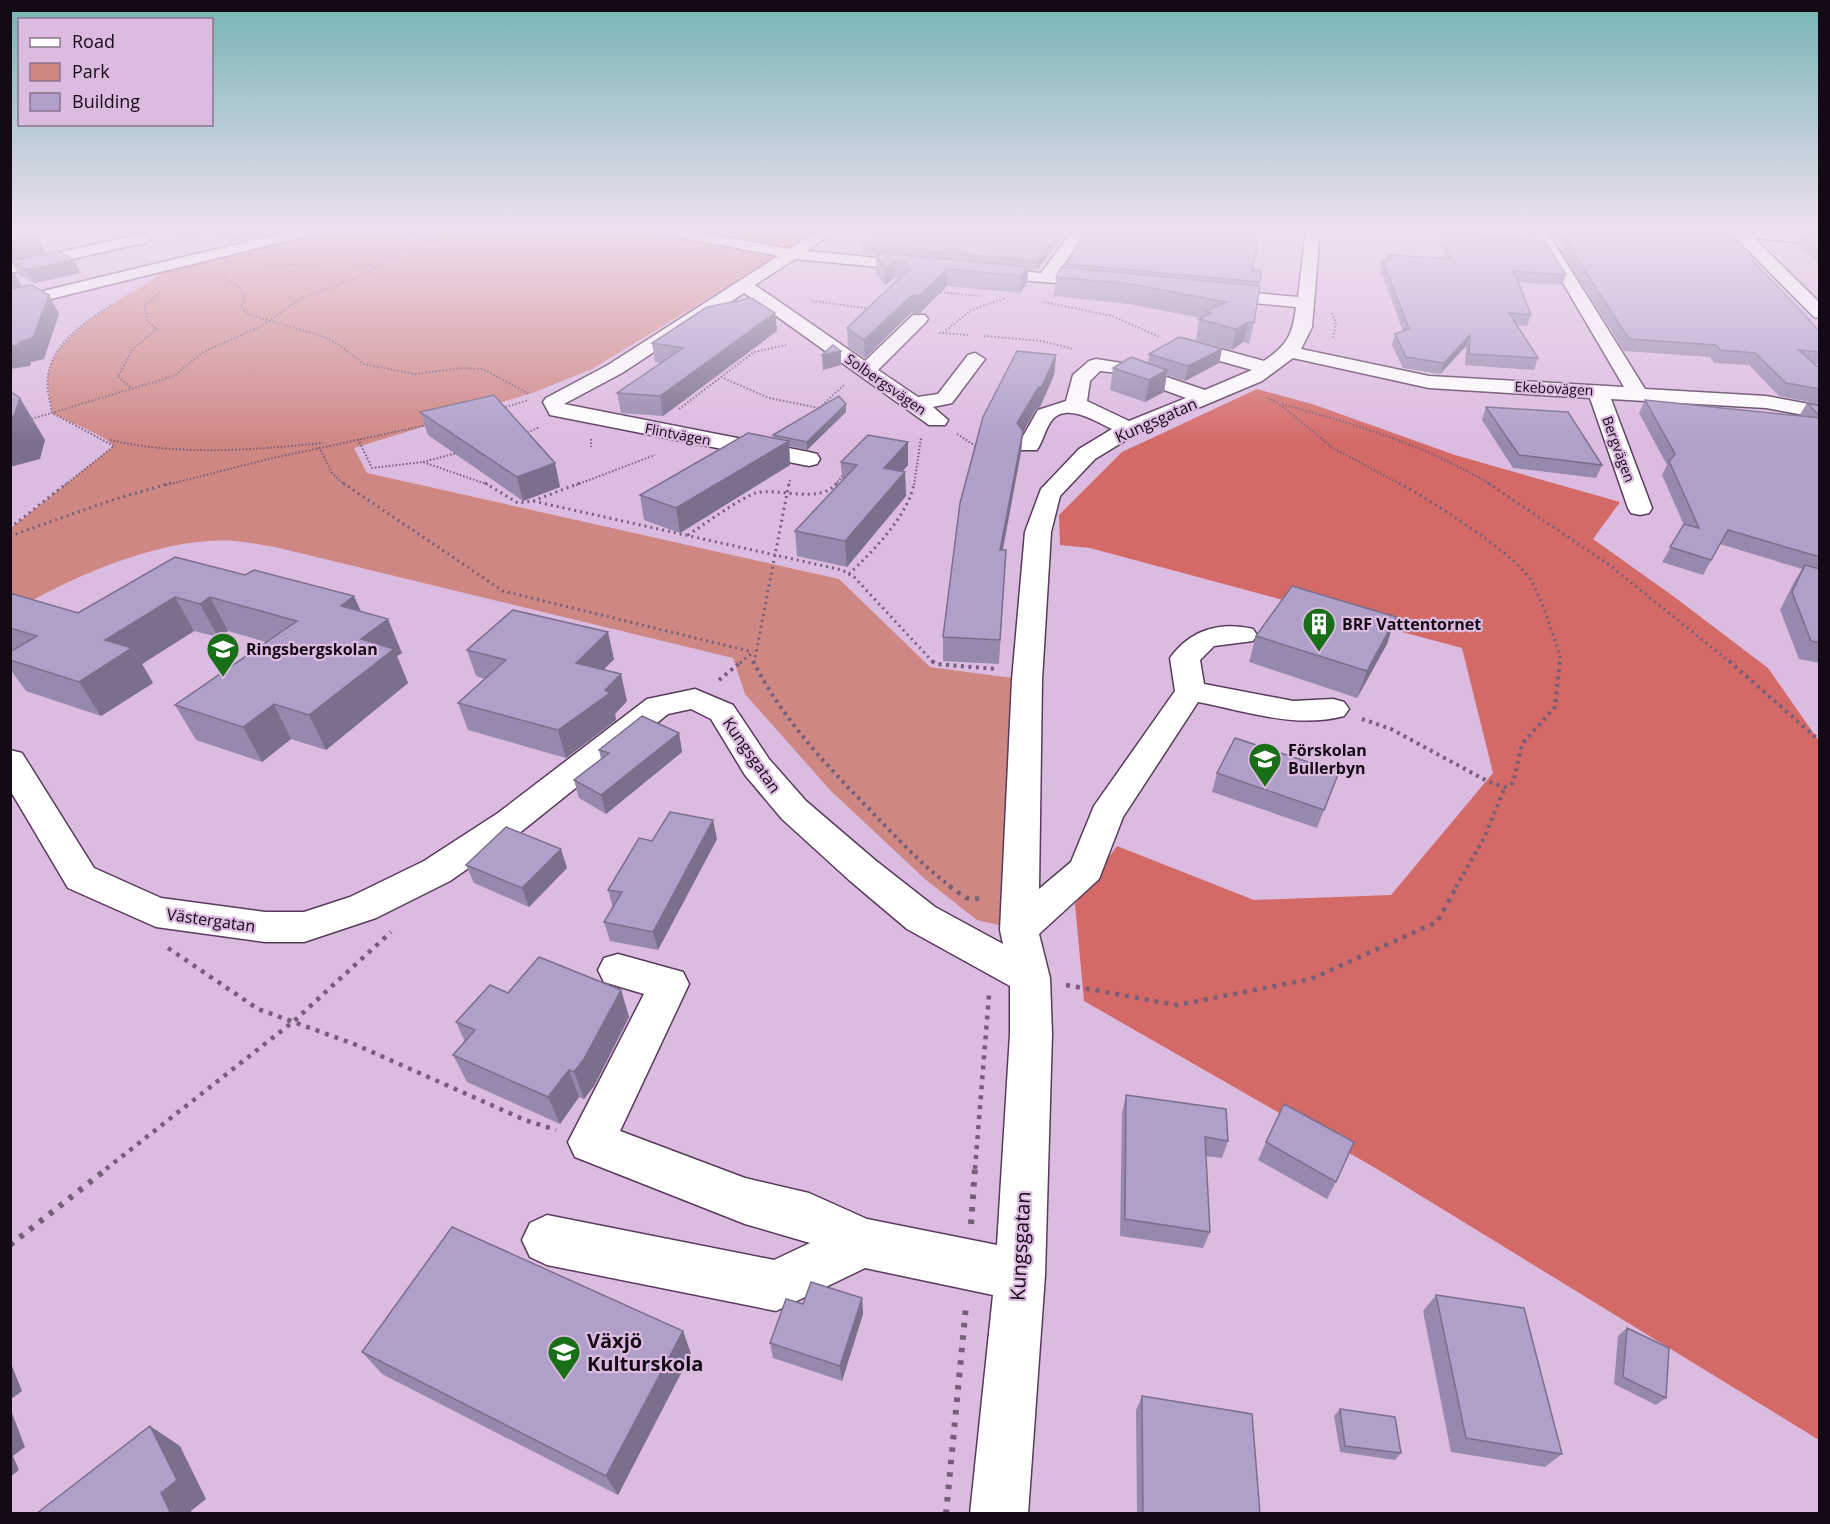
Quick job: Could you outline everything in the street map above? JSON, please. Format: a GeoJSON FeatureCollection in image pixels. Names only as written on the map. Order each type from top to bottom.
{"type":"FeatureCollection","features":[{"type":"Feature","properties":{"kind":"street"},"geometry":{"type":"LineString","coordinates":[[551,404],[615,369],[721,301]]}},
{"type":"Feature","properties":{"kind":"street","name":"Solbergsvägen"},"geometry":{"type":"LineString","coordinates":[[767,301],[925,412]]}},
{"type":"Feature","properties":{"kind":"street"},"geometry":{"type":"LineString","coordinates":[[1288,301],[1307,303],[1303,327],[1290,352]]}},
{"type":"Feature","properties":{"kind":"street"},"geometry":{"type":"LineString","coordinates":[[1582,301],[1637,393]]}},
{"type":"Feature","properties":{"kind":"street"},"geometry":{"type":"LineString","coordinates":[[1808,301],[1820,313]]}},
{"type":"Feature","properties":{"kind":"street"},"geometry":{"type":"LineString","coordinates":[[869,371],[916,323]]}},
{"type":"Feature","properties":{"kind":"street"},"geometry":{"type":"LineString","coordinates":[[824,341],[846,330]]}},
{"type":"Feature","properties":{"kind":"street"},"geometry":{"type":"LineString","coordinates":[[1184,345],[1267,368]]}},
{"type":"Feature","properties":{"kind":"street","name":"Ekebovägen"},"geometry":{"type":"LineString","coordinates":[[1290,352],[1429,382],[1598,390],[1766,402],[1820,412]]}},
{"type":"Feature","properties":{"kind":"street","name":"Kungsgatan"},"geometry":{"type":"LineString","coordinates":[[999,1514],[1020,1275],[1031,1034],[1030,978],[1019,916],[1028,671],[1038,532],[1049,494],[1087,454],[1128,429],[1233,386],[1267,368],[1290,352]]}},
{"type":"Feature","properties":{"kind":"street"},"geometry":{"type":"LineString","coordinates":[[925,412],[945,399],[975,359]]}},
{"type":"Feature","properties":{"kind":"street"},"geometry":{"type":"LineString","coordinates":[[1128,429],[1076,404],[1080,379],[1096,365],[1132,371],[1207,398]]}},
{"type":"Feature","properties":{"kind":"street","name":"Bergvägen"},"geometry":{"type":"LineString","coordinates":[[1598,390],[1640,508]]}},
{"type":"Feature","properties":{"kind":"street","name":"Flintvägen"},"geometry":{"type":"LineString","coordinates":[[551,404],[652,429],[802,458]]}},
{"type":"Feature","properties":{"kind":"street"},"geometry":{"type":"LineString","coordinates":[[1029,445],[1046,411],[1053,407],[1080,407]]}},
{"type":"Feature","properties":{"kind":"street"},"geometry":{"type":"LineString","coordinates":[[1019,916],[1086,869],[1106,815],[1190,691],[1185,658],[1206,638],[1243,635]]}},
{"type":"Feature","properties":{"kind":"street"},"geometry":{"type":"LineString","coordinates":[[1190,691],[1293,711],[1333,709]]}},
{"type":"Feature","properties":{"kind":"street","name":"Kungsgatan"},"geometry":{"type":"LineString","coordinates":[[695,699],[722,712],[757,767],[794,810],[862,870],[921,918],[1030,978]]}},
{"type":"Feature","properties":{"kind":"street","name":"Västergatan"},"geometry":{"type":"LineString","coordinates":[[10,761],[40,806],[81,878],[156,912],[265,927],[304,927],[363,908],[437,871],[510,822],[658,706],[695,699]]}},
{"type":"Feature","properties":{"kind":"street"},"geometry":{"type":"LineString","coordinates":[[618,969],[669,984],[591,1142],[745,1201],[809,1217],[863,1243],[1020,1275]]}},
{"type":"Feature","properties":{"kind":"street"},"geometry":{"type":"LineString","coordinates":[[547,1240],[776,1286],[863,1243]]}},
{"type":"Feature","properties":{"kind":"path"},"geometry":{"type":"LineString","coordinates":[[133,389],[118,376],[122,364],[137,343],[157,329],[148,322],[144,306],[148,301]]}},
{"type":"Feature","properties":{"kind":"path"},"geometry":{"type":"LineString","coordinates":[[244,301],[241,307],[247,315],[304,327],[338,343],[356,361],[364,364],[415,374],[464,368],[483,369],[551,404]]}},
{"type":"Feature","properties":{"kind":"path"},"geometry":{"type":"LineString","coordinates":[[21,422],[174,376],[203,352],[270,320],[296,301]]}},
{"type":"Feature","properties":{"kind":"path"},"geometry":{"type":"LineString","coordinates":[[819,301],[906,313],[916,323],[943,333],[970,335]]}},
{"type":"Feature","properties":{"kind":"path"},"geometry":{"type":"LineString","coordinates":[[943,333],[973,306],[998,301]]}},
{"type":"Feature","properties":{"kind":"path"},"geometry":{"type":"LineString","coordinates":[[1038,301],[1112,316],[1184,345]]}},
{"type":"Feature","properties":{"kind":"path"},"geometry":{"type":"LineString","coordinates":[[52,413],[48,375],[56,356],[75,332],[117,302]]}},
{"type":"Feature","properties":{"kind":"path"},"geometry":{"type":"LineString","coordinates":[[978,335],[1042,341],[1076,350]]}},
{"type":"Feature","properties":{"kind":"path"},"geometry":{"type":"LineString","coordinates":[[652,429],[754,352],[824,341]]}},
{"type":"Feature","properties":{"kind":"path"},"geometry":{"type":"LineString","coordinates":[[723,363],[727,373]]}},
{"type":"Feature","properties":{"kind":"path"},"geometry":{"type":"LineString","coordinates":[[772,452],[819,408],[869,371]]}},
{"type":"Feature","properties":{"kind":"path"},"geometry":{"type":"LineString","coordinates":[[721,377],[769,398],[819,408]]}},
{"type":"Feature","properties":{"kind":"path"},"geometry":{"type":"LineString","coordinates":[[1233,386],[1399,441],[1459,467],[1508,496],[1582,544],[1639,587],[1716,648],[1820,741]]}},
{"type":"Feature","properties":{"kind":"path"},"geometry":{"type":"LineString","coordinates":[[1030,978],[1177,1005],[1311,979],[1437,922],[1484,838],[1505,787],[1513,783],[1522,744],[1555,707],[1560,655],[1531,580],[1509,557],[1414,491],[1333,448],[1278,402]]}},
{"type":"Feature","properties":{"kind":"path"},"geometry":{"type":"LineString","coordinates":[[501,408],[551,404]]}},
{"type":"Feature","properties":{"kind":"path"},"geometry":{"type":"LineString","coordinates":[[523,434],[551,404]]}},
{"type":"Feature","properties":{"kind":"path"},"geometry":{"type":"LineString","coordinates":[[849,574],[875,549],[912,496],[925,412],[984,452]]}},
{"type":"Feature","properties":{"kind":"path"},"geometry":{"type":"LineString","coordinates":[[52,413],[76,427],[132,447],[188,449],[274,448],[333,442],[437,423]]}},
{"type":"Feature","properties":{"kind":"path"},"geometry":{"type":"LineString","coordinates":[[358,438],[372,468],[378,469],[423,462],[467,450]]}},
{"type":"Feature","properties":{"kind":"path"},"geometry":{"type":"LineString","coordinates":[[423,462],[493,486],[518,503],[533,501],[700,438]]}},
{"type":"Feature","properties":{"kind":"path"},"geometry":{"type":"LineString","coordinates":[[10,528],[114,446],[109,440]]}},
{"type":"Feature","properties":{"kind":"path"},"geometry":{"type":"LineString","coordinates":[[10,536],[142,491],[333,442]]}},
{"type":"Feature","properties":{"kind":"path"},"geometry":{"type":"LineString","coordinates":[[319,447],[332,473],[340,481],[486,582],[503,591],[753,652]]}},
{"type":"Feature","properties":{"kind":"path"},"geometry":{"type":"LineString","coordinates":[[802,458],[788,492],[753,652],[753,661],[770,695],[808,747],[928,870],[966,898],[1019,916]]}},
{"type":"Feature","properties":{"kind":"path"},"geometry":{"type":"LineString","coordinates":[[687,536],[755,493],[815,493],[832,489],[847,471]]}},
{"type":"Feature","properties":{"kind":"path"},"geometry":{"type":"LineString","coordinates":[[533,501],[774,554],[849,574],[871,594],[927,658],[936,664],[1028,671]]}},
{"type":"Feature","properties":{"kind":"path"},"geometry":{"type":"LineString","coordinates":[[695,699],[753,652]]}},
{"type":"Feature","properties":{"kind":"path"},"geometry":{"type":"LineString","coordinates":[[1333,709],[1391,729],[1489,782],[1505,787]]}},
{"type":"Feature","properties":{"kind":"path"},"geometry":{"type":"LineString","coordinates":[[10,1245],[294,1022],[398,926]]}},
{"type":"Feature","properties":{"kind":"path"},"geometry":{"type":"LineString","coordinates":[[164,945],[258,1009],[354,1044],[525,1120],[591,1142]]}},
{"type":"Feature","properties":{"kind":"green space"},"geometry":{"type":"Polygon","coordinates":[[[703,301],[592,369],[535,392],[354,448],[367,473],[839,579],[930,667],[1027,680],[1019,930],[977,920],[926,880],[830,790],[745,694],[733,658],[275,547],[234,541],[206,541],[148,552],[89,573],[11,613],[11,528],[114,446],[95,433],[52,413],[48,376],[51,363],[67,340],[91,319],[116,302],[703,301]]]}},
{"type":"Feature","properties":{"kind":"shaded area"},"geometry":{"type":"Polygon","coordinates":[[[1257,389],[1315,405],[1455,455],[1620,502],[1593,539],[1768,668],[1819,741],[1819,1440],[1377,1169],[1084,1001],[1075,904],[1117,846],[1254,900],[1391,895],[1493,773],[1462,648],[1090,548],[1060,545],[1059,515],[1122,452],[1257,389]]]}},
{"type":"Feature","properties":{"kind":"building"},"geometry":{"type":"Polygon","coordinates":[[[10,301],[47,301],[33,338],[20,342],[19,345],[10,346],[10,301]]]}},
{"type":"Feature","properties":{"kind":"building"},"geometry":{"type":"Polygon","coordinates":[[[736,301],[757,301],[775,313],[660,396],[617,393],[683,348],[652,343],[707,307],[736,301]]]}},
{"type":"Feature","properties":{"kind":"building"},"geometry":{"type":"Polygon","coordinates":[[[875,301],[906,301],[864,340],[847,328],[875,301]]]}},
{"type":"Feature","properties":{"kind":"building"},"geometry":{"type":"Polygon","coordinates":[[[1221,301],[1258,301],[1254,323],[1248,322],[1236,329],[1199,319],[1211,313],[1206,311],[1226,302],[1221,301]]]}},
{"type":"Feature","properties":{"kind":"building"},"geometry":{"type":"Polygon","coordinates":[[[1398,301],[1526,301],[1531,315],[1509,313],[1538,358],[1469,354],[1470,335],[1444,363],[1406,357],[1395,334],[1409,329],[1398,301]]]}},
{"type":"Feature","properties":{"kind":"building"},"geometry":{"type":"Polygon","coordinates":[[[1604,301],[1791,301],[1820,332],[1820,352],[1799,350],[1820,369],[1820,389],[1786,383],[1755,353],[1720,350],[1716,345],[1629,339],[1604,301]]]}},
{"type":"Feature","properties":{"kind":"building"},"geometry":{"type":"Polygon","coordinates":[[[1179,337],[1222,349],[1188,366],[1149,354],[1179,337]]]}},
{"type":"Feature","properties":{"kind":"building"},"geometry":{"type":"Polygon","coordinates":[[[833,345],[841,351],[822,355],[833,345]]]}},
{"type":"Feature","properties":{"kind":"building"},"geometry":{"type":"Polygon","coordinates":[[[1017,351],[1056,355],[1042,386],[1038,388],[1017,423],[1023,431],[1000,550],[1006,550],[1000,640],[943,637],[960,503],[983,417],[1017,351]]]}},
{"type":"Feature","properties":{"kind":"building"},"geometry":{"type":"Polygon","coordinates":[[[1131,357],[1167,370],[1149,380],[1113,368],[1131,357]]]}},
{"type":"Feature","properties":{"kind":"building"},"geometry":{"type":"Polygon","coordinates":[[[10,391],[20,398],[14,416],[10,416],[10,391]]]}},
{"type":"Feature","properties":{"kind":"building"},"geometry":{"type":"Polygon","coordinates":[[[494,395],[555,463],[517,477],[420,412],[494,395]]]}},
{"type":"Feature","properties":{"kind":"building"},"geometry":{"type":"Polygon","coordinates":[[[839,396],[846,404],[807,442],[773,435],[839,396]]]}},
{"type":"Feature","properties":{"kind":"building"},"geometry":{"type":"Polygon","coordinates":[[[1645,400],[1820,418],[1820,557],[1728,530],[1711,560],[1670,547],[1684,524],[1699,528],[1669,461],[1675,454],[1645,400]]]}},
{"type":"Feature","properties":{"kind":"building"},"geometry":{"type":"Polygon","coordinates":[[[1807,403],[1820,406],[1820,416],[1807,403]]]}},
{"type":"Feature","properties":{"kind":"building"},"geometry":{"type":"Polygon","coordinates":[[[1486,407],[1568,412],[1602,465],[1519,455],[1486,407]]]}},
{"type":"Feature","properties":{"kind":"building"},"geometry":{"type":"Polygon","coordinates":[[[748,433],[789,441],[676,508],[640,495],[748,433]]]}},
{"type":"Feature","properties":{"kind":"building"},"geometry":{"type":"Polygon","coordinates":[[[868,435],[908,442],[884,468],[905,472],[845,541],[795,531],[857,465],[841,462],[868,435]]]}},
{"type":"Feature","properties":{"kind":"building"},"geometry":{"type":"Polygon","coordinates":[[[175,557],[245,575],[254,570],[354,596],[341,606],[388,619],[361,639],[394,649],[309,715],[274,704],[243,727],[175,705],[297,621],[210,597],[200,604],[175,597],[105,640],[132,648],[79,682],[10,660],[10,652],[37,636],[10,628],[10,593],[78,613],[175,557]]]}},
{"type":"Feature","properties":{"kind":"building"},"geometry":{"type":"Polygon","coordinates":[[[1805,565],[1820,569],[1820,643],[1811,641],[1792,592],[1805,565]]]}},
{"type":"Feature","properties":{"kind":"building"},"geometry":{"type":"Polygon","coordinates":[[[1292,586],[1396,617],[1367,671],[1256,636],[1292,586]]]}},
{"type":"Feature","properties":{"kind":"building"},"geometry":{"type":"Polygon","coordinates":[[[513,610],[608,632],[576,663],[621,674],[605,690],[610,693],[558,730],[458,703],[506,660],[467,650],[513,610]]]}},
{"type":"Feature","properties":{"kind":"building"},"geometry":{"type":"Polygon","coordinates":[[[642,716],[679,733],[601,795],[574,780],[609,753],[599,750],[642,716]]]}},
{"type":"Feature","properties":{"kind":"building"},"geometry":{"type":"Polygon","coordinates":[[[1235,738],[1339,772],[1324,810],[1217,773],[1235,738]]]}},
{"type":"Feature","properties":{"kind":"building"},"geometry":{"type":"Polygon","coordinates":[[[670,812],[713,820],[653,932],[604,922],[622,892],[608,890],[639,838],[652,841],[670,812]]]}},
{"type":"Feature","properties":{"kind":"building"},"geometry":{"type":"Polygon","coordinates":[[[506,827],[561,849],[522,888],[466,865],[506,827]]]}},
{"type":"Feature","properties":{"kind":"building"},"geometry":{"type":"Polygon","coordinates":[[[539,957],[621,990],[584,1059],[574,1072],[569,1070],[548,1097],[453,1055],[475,1030],[456,1022],[490,985],[508,993],[539,957]]]}},
{"type":"Feature","properties":{"kind":"building"},"geometry":{"type":"Polygon","coordinates":[[[1126,1095],[1226,1109],[1228,1141],[1205,1137],[1210,1232],[1125,1219],[1126,1095]]]}},
{"type":"Feature","properties":{"kind":"building"},"geometry":{"type":"Polygon","coordinates":[[[1284,1104],[1354,1142],[1336,1182],[1266,1142],[1284,1104]]]}},
{"type":"Feature","properties":{"kind":"building"},"geometry":{"type":"Polygon","coordinates":[[[452,1227],[683,1331],[606,1476],[362,1352],[452,1227]]]}},
{"type":"Feature","properties":{"kind":"building"},"geometry":{"type":"Polygon","coordinates":[[[811,1282],[862,1298],[840,1366],[770,1343],[786,1299],[803,1304],[811,1282]]]}},
{"type":"Feature","properties":{"kind":"building"},"geometry":{"type":"Polygon","coordinates":[[[1436,1295],[1524,1308],[1562,1454],[1466,1438],[1436,1295]]]}},
{"type":"Feature","properties":{"kind":"building"},"geometry":{"type":"Polygon","coordinates":[[[1627,1328],[1669,1348],[1666,1398],[1623,1377],[1627,1328]]]}},
{"type":"Feature","properties":{"kind":"building"},"geometry":{"type":"Polygon","coordinates":[[[1142,1396],[1252,1414],[1260,1514],[1143,1514],[1142,1396]]]}},
{"type":"Feature","properties":{"kind":"building"},"geometry":{"type":"Polygon","coordinates":[[[1340,1409],[1395,1417],[1401,1453],[1345,1446],[1340,1409]]]}},
{"type":"Feature","properties":{"kind":"building"},"geometry":{"type":"Polygon","coordinates":[[[150,1426],[177,1480],[161,1493],[171,1514],[36,1514],[150,1426]]]}},
{"type":"Feature","properties":{"kind":"place","name":"BRF Vattentornet"},"geometry":{"type":"Point","coordinates":[1319,653]}},
{"type":"Feature","properties":{"kind":"place","name":"Ringsbergskolan"},"geometry":{"type":"Point","coordinates":[223,678]}},
{"type":"Feature","properties":{"kind":"place","name":"Förskolan Bullerbyn"},"geometry":{"type":"Point","coordinates":[1265,788]}},
{"type":"Feature","properties":{"kind":"place","name":"Växjö Kulturskola"},"geometry":{"type":"Point","coordinates":[564,1381]}}]}
